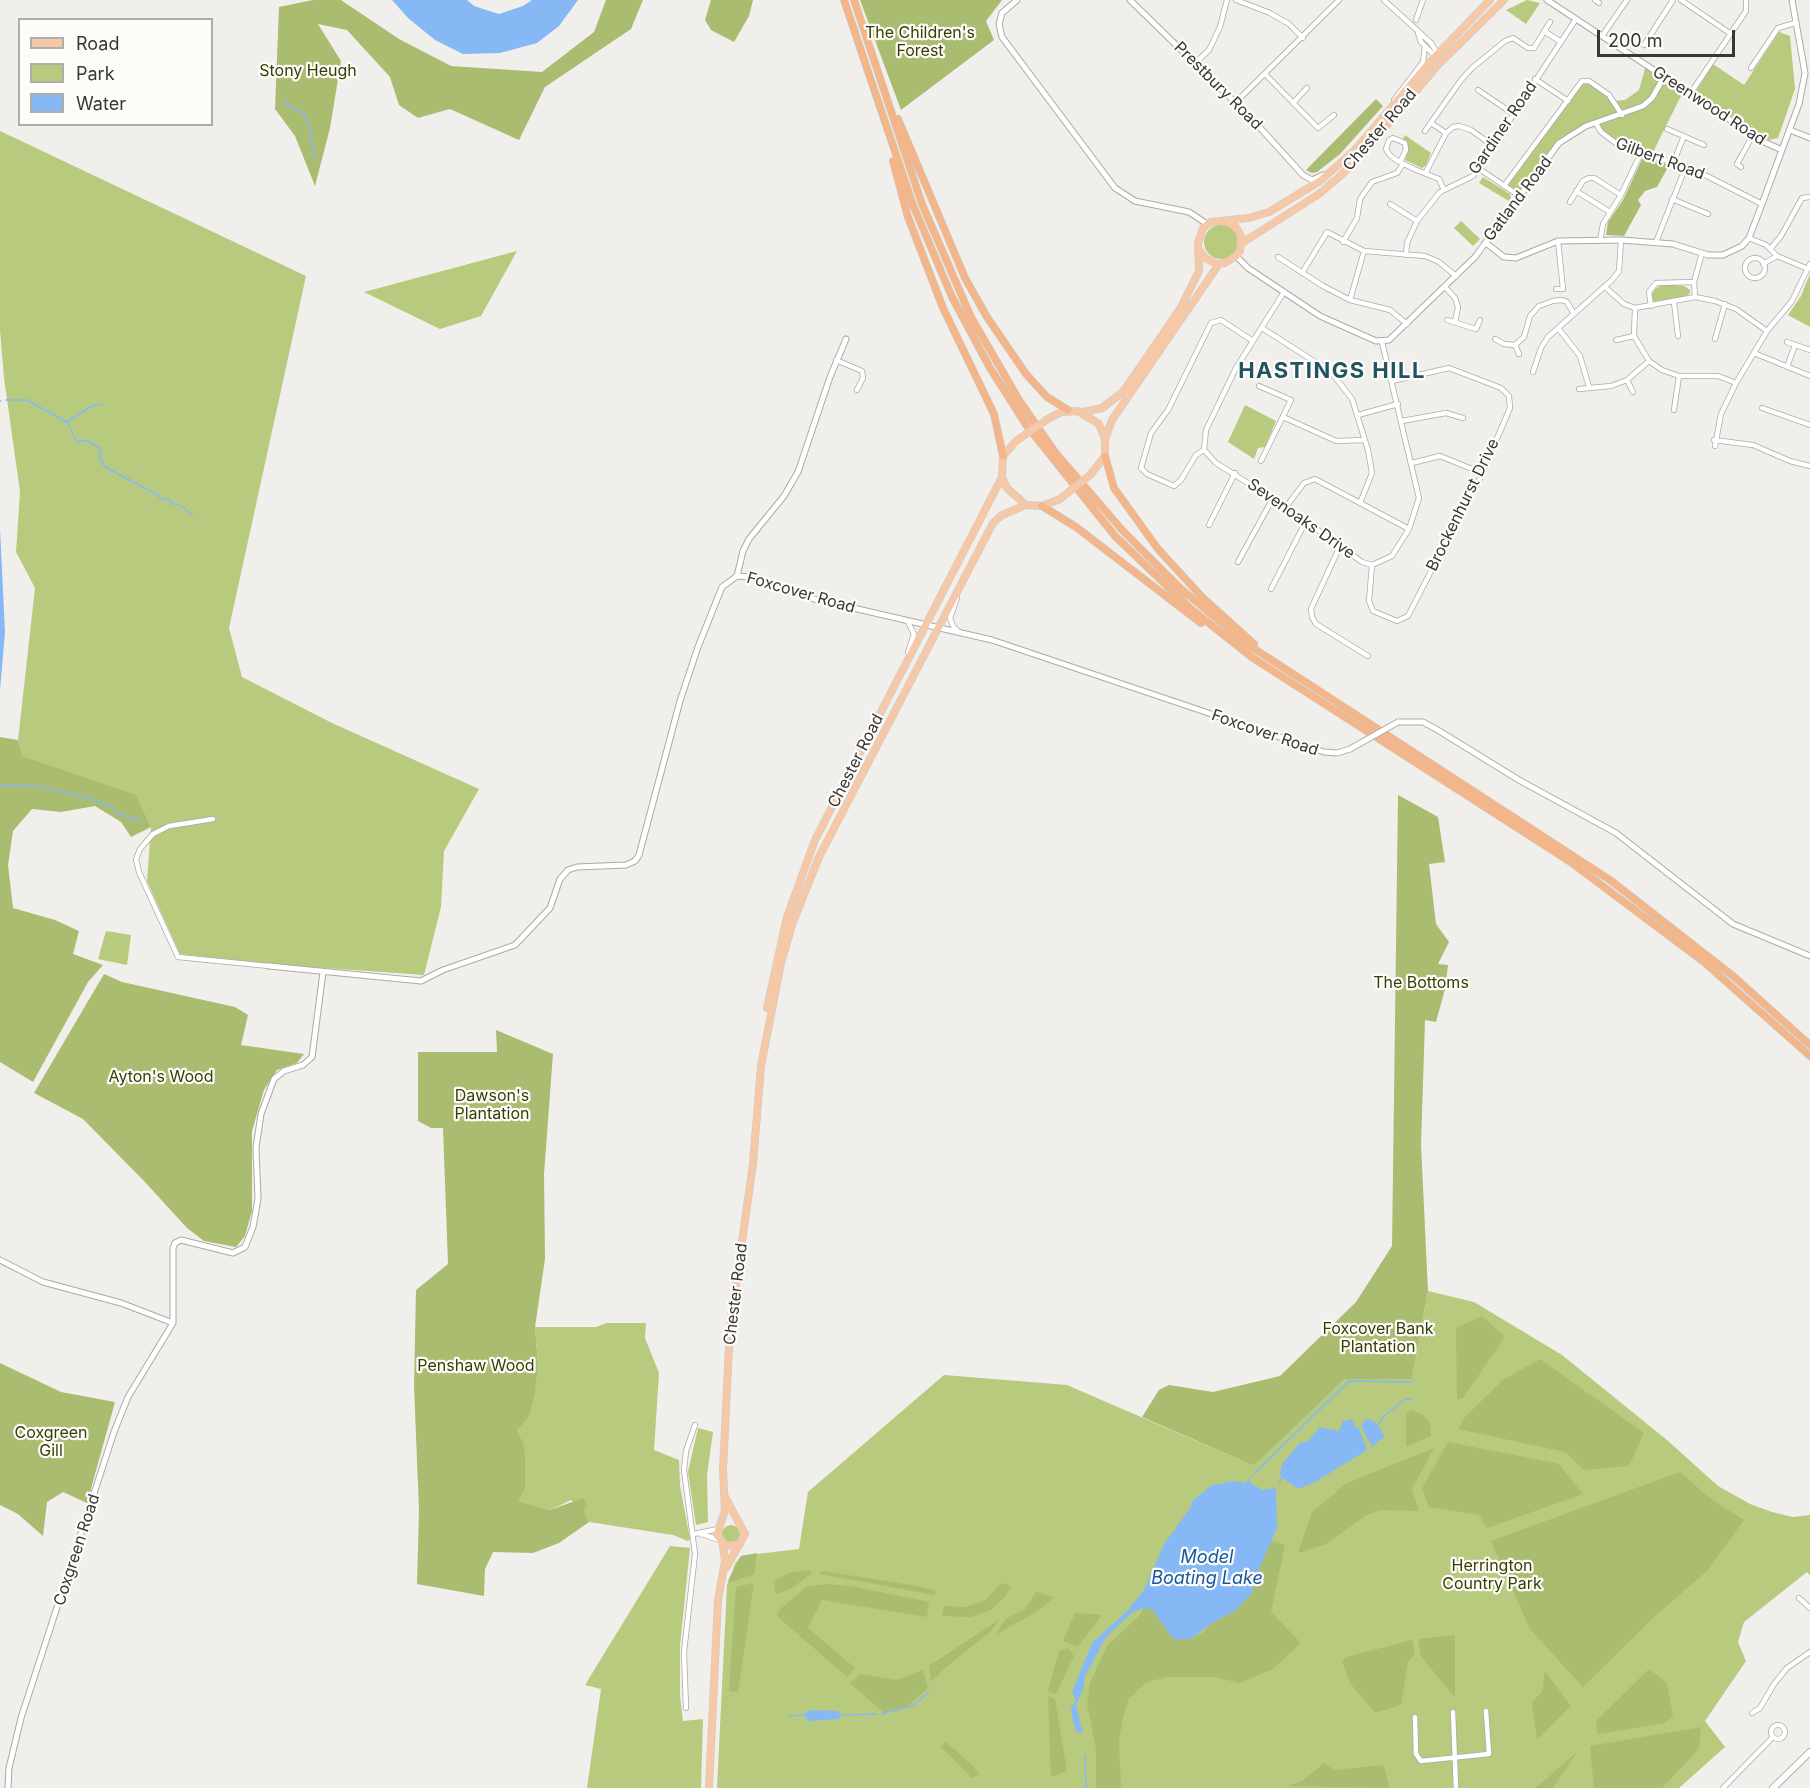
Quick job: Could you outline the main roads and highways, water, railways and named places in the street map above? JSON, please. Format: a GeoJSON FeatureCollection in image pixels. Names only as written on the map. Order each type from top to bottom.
{"type":"FeatureCollection","features":[{"type":"Feature","properties":{"kind":"highway"},"geometry":{"type":"LineString","coordinates":[[844,0],[913,205],[952,297],[990,368],[1027,426],[1086,503],[1145,567],[1191,609],[1253,658]]}},
{"type":"Feature","properties":{"kind":"highway"},"geometry":{"type":"LineString","coordinates":[[854,0],[909,168],[937,243],[971,317],[1019,400],[1093,498],[1151,561],[1208,613],[1288,672],[1493,801],[1610,880],[1733,976],[1810,1045]]}},
{"type":"Feature","properties":{"kind":"highway"},"geometry":{"type":"LineString","coordinates":[[879,72],[946,235],[981,308],[1026,374],[1047,397],[1068,410]]}},
{"type":"Feature","properties":{"kind":"highway"},"geometry":{"type":"LineString","coordinates":[[880,111],[908,217],[955,334],[994,414],[1003,456]]}},
{"type":"Feature","properties":{"kind":"highway"},"geometry":{"type":"LineString","coordinates":[[1105,456],[1114,488],[1176,570],[1233,626],[1288,672]]}},
{"type":"Feature","properties":{"kind":"highway"},"geometry":{"type":"LineString","coordinates":[[1042,506],[1076,527],[1223,639],[1572,863],[1704,962],[1810,1056]]}},
{"type":"Feature","properties":{"kind":"main road","name":"Chester Road"},"geometry":{"type":"LineString","coordinates":[[1242,243],[1319,194],[1340,176],[1490,0]]}},
{"type":"Feature","properties":{"kind":"main road","name":"Chester Road"},"geometry":{"type":"LineString","coordinates":[[1201,252],[1200,234],[1207,224],[1225,220],[1249,219],[1282,206],[1334,170],[1354,151],[1392,105],[1441,56],[1504,0]]}},
{"type":"Feature","properties":{"kind":"main road"},"geometry":{"type":"LineString","coordinates":[[1201,252],[1211,262],[1219,264],[1230,261],[1236,256],[1242,243],[1239,231],[1225,220]]}},
{"type":"Feature","properties":{"kind":"main road"},"geometry":{"type":"LineString","coordinates":[[1201,252],[1199,271],[1191,289],[1123,392],[1102,408],[1083,412],[1068,410],[1048,419],[1016,441],[1003,456],[1002,477],[1007,488],[1026,505],[1042,506],[1060,499],[1090,475],[1105,456],[1106,439],[1112,420],[1219,264]]}},
{"type":"Feature","properties":{"kind":"main road"},"geometry":{"type":"LineString","coordinates":[[1083,412],[1099,424],[1106,439]]}},
{"type":"Feature","properties":{"kind":"main road","name":"Chester Road"},"geometry":{"type":"LineString","coordinates":[[720,1526],[724,1495],[730,1326],[753,1164],[765,1017],[775,962],[802,872],[836,798],[1002,477]]}},
{"type":"Feature","properties":{"kind":"main road","name":"Chester Road"},"geometry":{"type":"LineString","coordinates":[[762,1062],[781,963],[809,879],[993,523],[1002,514],[1026,505]]}},
{"type":"Feature","properties":{"kind":"main road"},"geometry":{"type":"LineString","coordinates":[[709,1788],[718,1600],[724,1573],[745,1534],[724,1495]]}},
{"type":"Feature","properties":{"kind":"main road"},"geometry":{"type":"LineString","coordinates":[[724,1573],[720,1526],[730,1520],[740,1523]]}},
{"type":"Feature","properties":{"kind":"main road"},"geometry":{"type":"LineString","coordinates":[[721,1542],[731,1548],[740,1544]]}},
{"type":"Feature","properties":{"kind":"main road"},"geometry":{"type":"LineString","coordinates":[[1773,1788],[1810,1752]]}},
{"type":"Feature","properties":{"kind":"water"},"geometry":{"type":"Polygon","coordinates":[[[392,0],[467,0],[474,6],[499,14],[523,6],[532,0],[578,0],[559,26],[537,43],[500,53],[463,54],[435,40],[408,18],[392,0]]]}},
{"type":"Feature","properties":{"kind":"water"},"geometry":{"type":"Polygon","coordinates":[[[0,528],[5,632],[0,690],[0,528]]]}},
{"type":"Feature","properties":{"kind":"water"},"geometry":{"type":"Polygon","coordinates":[[[1352,1419],[1355,1427],[1359,1428],[1367,1450],[1315,1482],[1298,1489],[1283,1478],[1280,1474],[1282,1464],[1300,1443],[1308,1441],[1320,1427],[1339,1431],[1343,1421],[1352,1419]]]}},
{"type":"Feature","properties":{"kind":"water"},"geometry":{"type":"Polygon","coordinates":[[[1366,1419],[1374,1421],[1385,1436],[1372,1447],[1361,1426],[1366,1419]]]}},
{"type":"Feature","properties":{"kind":"water","name":"Model Boating Lake"},"geometry":{"type":"Polygon","coordinates":[[[1234,1481],[1244,1483],[1248,1481],[1262,1490],[1275,1488],[1276,1491],[1277,1528],[1256,1576],[1252,1593],[1236,1610],[1212,1623],[1191,1639],[1173,1639],[1152,1609],[1143,1608],[1132,1613],[1106,1637],[1085,1676],[1083,1690],[1076,1704],[1081,1734],[1076,1731],[1071,1708],[1076,1700],[1072,1692],[1092,1643],[1127,1611],[1144,1590],[1164,1544],[1191,1507],[1192,1501],[1212,1485],[1234,1481]]]}},
{"type":"Feature","properties":{"kind":"water"},"geometry":{"type":"Polygon","coordinates":[[[807,1711],[839,1712],[840,1719],[807,1721],[805,1715],[807,1711]]]}},
{"type":"Feature","properties":{"kind":"waterway"},"geometry":{"type":"LineString","coordinates":[[288,99],[286,104],[305,115],[315,159]]}},
{"type":"Feature","properties":{"kind":"waterway"},"geometry":{"type":"LineString","coordinates":[[6,400],[27,400],[67,422],[77,442],[86,440],[101,449],[99,457],[105,467],[158,495],[162,500],[169,499],[172,504],[178,504],[193,515]]}},
{"type":"Feature","properties":{"kind":"waterway"},"geometry":{"type":"LineString","coordinates":[[67,422],[92,406],[102,404]]}},
{"type":"Feature","properties":{"kind":"waterway"},"geometry":{"type":"LineString","coordinates":[[0,785],[37,786],[85,797],[112,807],[118,814],[140,820]]}},
{"type":"Feature","properties":{"kind":"waterway"},"geometry":{"type":"LineString","coordinates":[[1255,1473],[1349,1381],[1413,1382]]}},
{"type":"Feature","properties":{"kind":"waterway"},"geometry":{"type":"LineString","coordinates":[[1377,1427],[1383,1417],[1405,1399],[1412,1399]]}},
{"type":"Feature","properties":{"kind":"waterway"},"geometry":{"type":"LineString","coordinates":[[1279,1483],[1283,1476]]}},
{"type":"Feature","properties":{"kind":"waterway"},"geometry":{"type":"LineString","coordinates":[[1248,1481],[1252,1477]]}},
{"type":"Feature","properties":{"kind":"waterway"},"geometry":{"type":"LineString","coordinates":[[882,1714],[914,1705],[929,1692]]}},
{"type":"Feature","properties":{"kind":"waterway"},"geometry":{"type":"LineString","coordinates":[[840,1715],[876,1714]]}},
{"type":"Feature","properties":{"kind":"waterway"},"geometry":{"type":"LineString","coordinates":[[789,1716],[805,1715]]}},
{"type":"Feature","properties":{"kind":"waterway"},"geometry":{"type":"LineString","coordinates":[[1085,1755],[1086,1788]]}},
{"type":"Feature","properties":{"kind":"district","name":"HASTINGS HILL"},"geometry":{"type":"Point","coordinates":[1332,371]}},
{"type":"Feature","properties":{"kind":"park label","name":"The Children's Forest"},"geometry":{"type":"Point","coordinates":[920,42]}},
{"type":"Feature","properties":{"kind":"park label","name":"Stony Heugh"},"geometry":{"type":"Point","coordinates":[308,71]}},
{"type":"Feature","properties":{"kind":"park label","name":"The Bottoms"},"geometry":{"type":"Point","coordinates":[1421,983]}},
{"type":"Feature","properties":{"kind":"park label","name":"Ayton's Wood"},"geometry":{"type":"Point","coordinates":[161,1077]}},
{"type":"Feature","properties":{"kind":"park label","name":"Dawson's Plantation"},"geometry":{"type":"Point","coordinates":[492,1105]}},
{"type":"Feature","properties":{"kind":"park label","name":"Foxcover Bank Plantation"},"geometry":{"type":"Point","coordinates":[1378,1338]}},
{"type":"Feature","properties":{"kind":"park label","name":"Penshaw Wood"},"geometry":{"type":"Point","coordinates":[476,1366]}},
{"type":"Feature","properties":{"kind":"park label","name":"Coxgreen Gill"},"geometry":{"type":"Point","coordinates":[51,1442]}},
{"type":"Feature","properties":{"kind":"park label","name":"Herrington Country Park"},"geometry":{"type":"Point","coordinates":[1492,1575]}}]}
